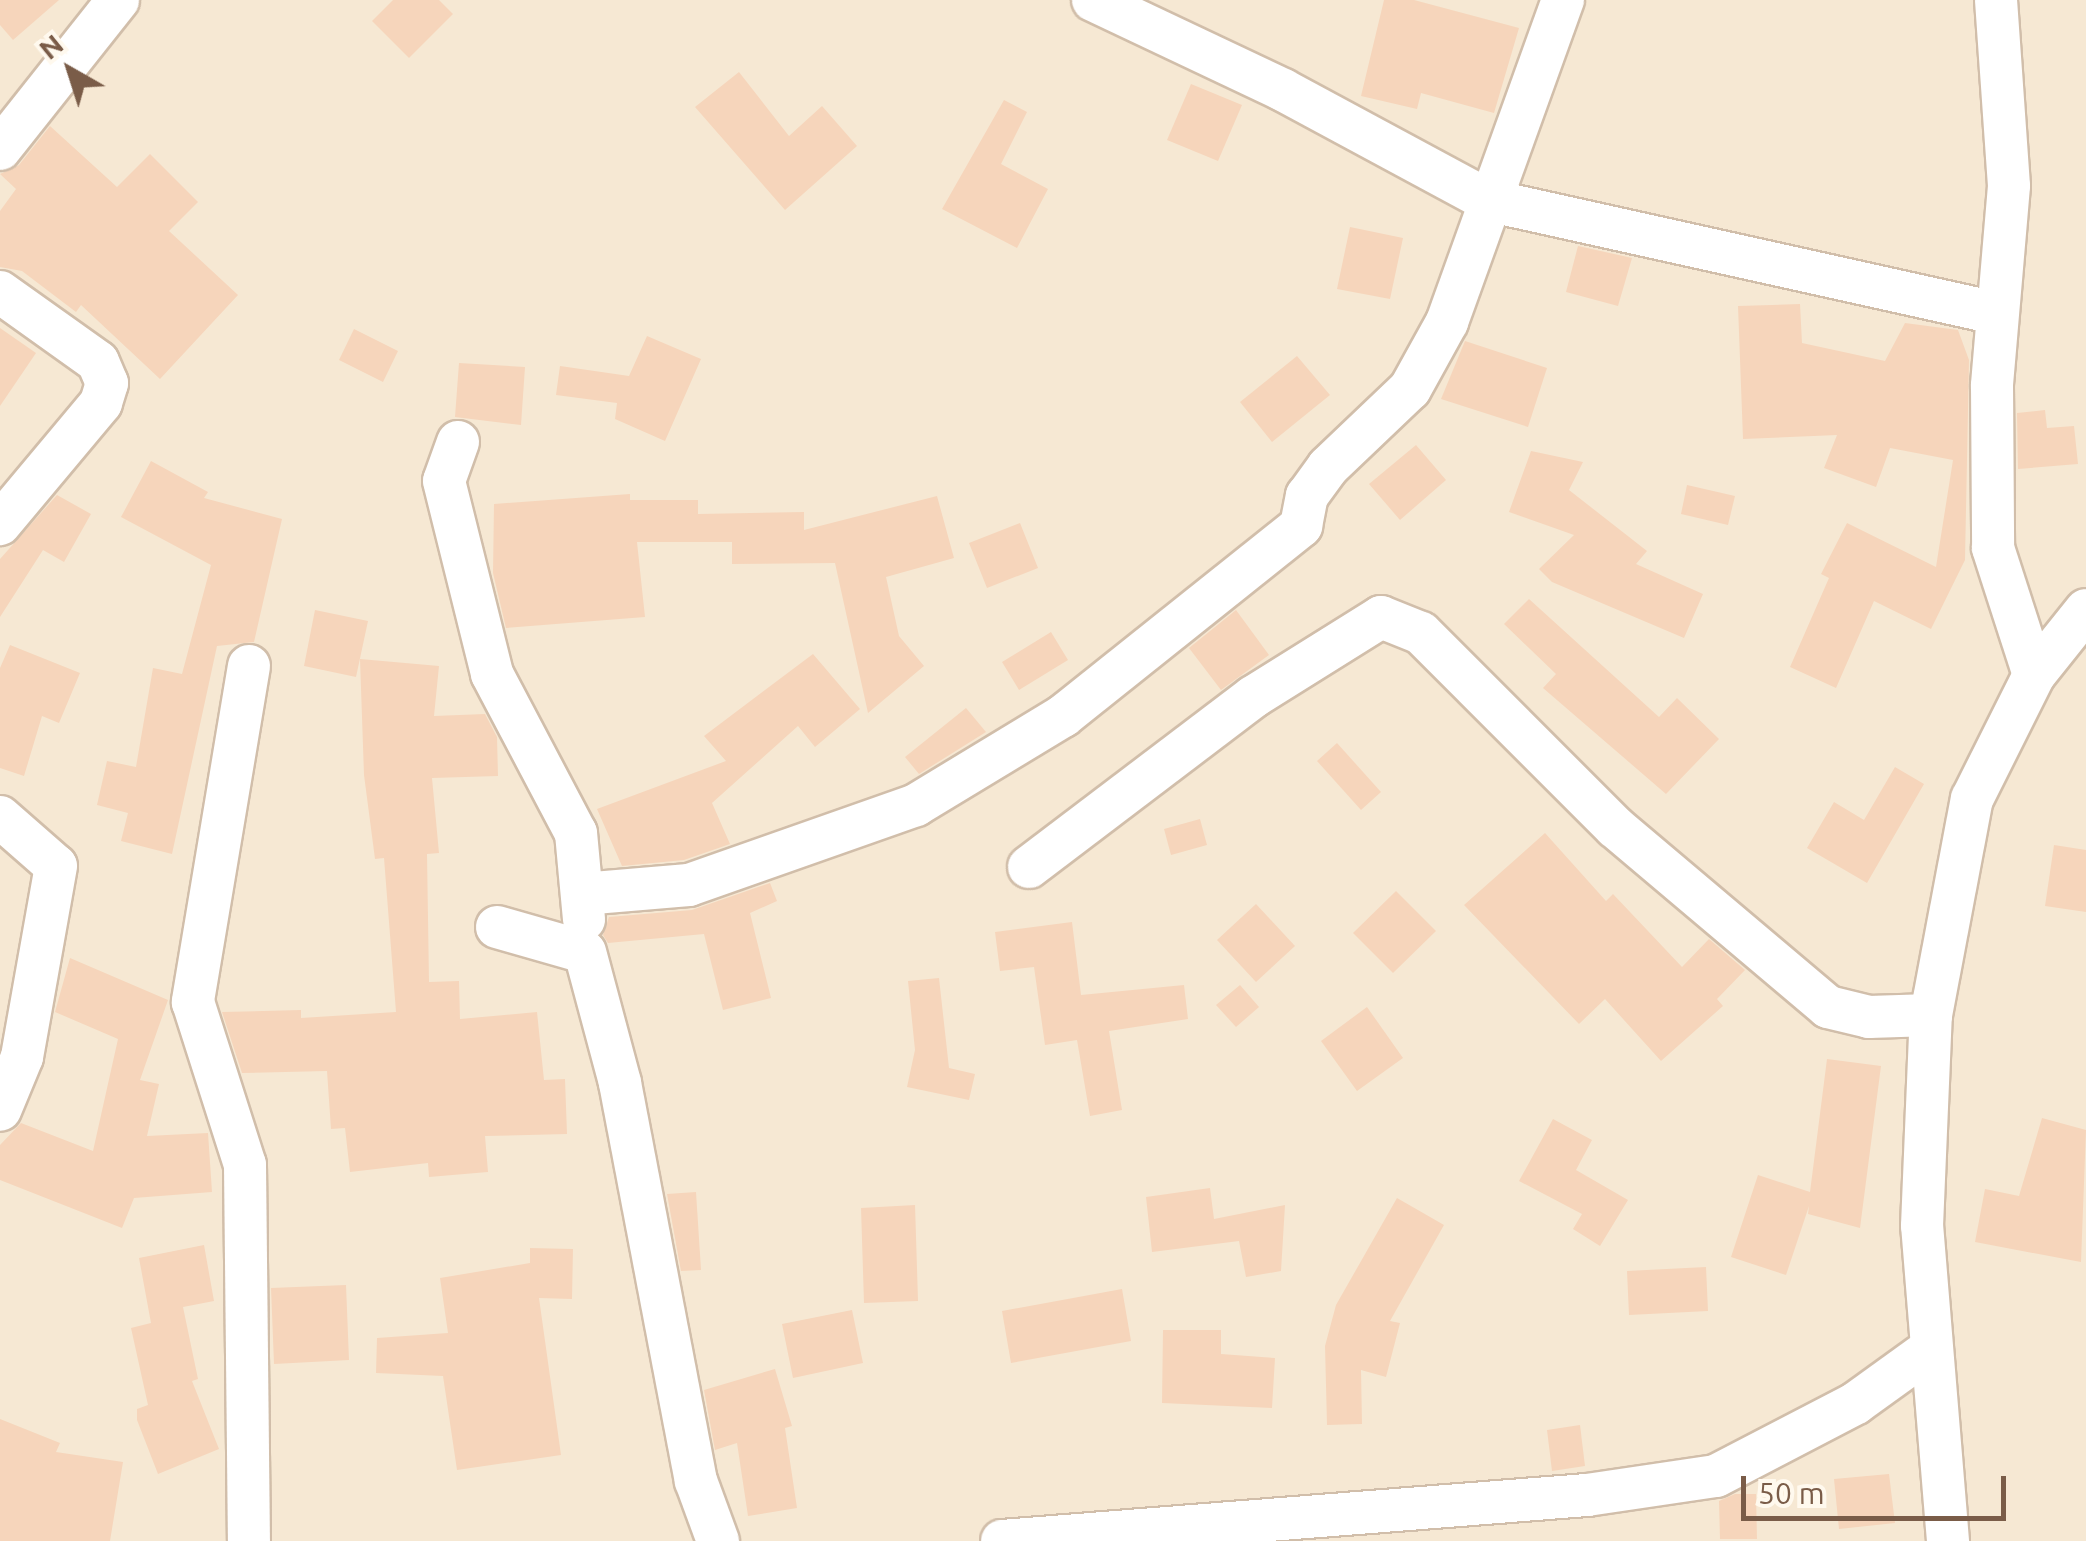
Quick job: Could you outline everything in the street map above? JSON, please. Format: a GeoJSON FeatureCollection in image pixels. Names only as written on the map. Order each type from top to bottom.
{"type":"FeatureCollection","features":[{"type":"Feature","properties":{"kind":"street"},"geometry":{"type":"LineString","coordinates":[[0,149],[118,0]]}},
{"type":"Feature","properties":{"kind":"street"},"geometry":{"type":"LineString","coordinates":[[1093,0],[1283,90],[1487,200],[1996,313]]}},
{"type":"Feature","properties":{"kind":"street"},"geometry":{"type":"LineString","coordinates":[[582,894],[689,884],[916,805],[1063,716],[1301,526],[1307,496],[1328,467],[1410,389],[1447,322],[1487,200],[1563,0]]}},
{"type":"Feature","properties":{"kind":"street"},"geometry":{"type":"LineString","coordinates":[[1996,0],[2009,186],[1996,313],[1993,548],[2034,675]]}},
{"type":"Feature","properties":{"kind":"street"},"geometry":{"type":"LineString","coordinates":[[0,292],[98,362],[107,383],[101,403],[0,524]]}},
{"type":"Feature","properties":{"kind":"street"},"geometry":{"type":"LineString","coordinates":[[458,442],[444,481],[492,674],[576,832],[584,951],[620,1083],[696,1481],[718,1541]]}},
{"type":"Feature","properties":{"kind":"street"},"geometry":{"type":"LineString","coordinates":[[1948,1541],[1922,1226],[1931,1015],[1972,799],[2034,675],[2086,610]]}},
{"type":"Feature","properties":{"kind":"street"},"geometry":{"type":"LineString","coordinates":[[1029,867],[1254,696],[1382,617],[1420,633],[1615,827],[1828,1008],[1869,1017],[1931,1015]]}},
{"type":"Feature","properties":{"kind":"street"},"geometry":{"type":"LineString","coordinates":[[249,666],[193,1002],[245,1166],[250,1541]]}},
{"type":"Feature","properties":{"kind":"street"},"geometry":{"type":"LineString","coordinates":[[0,818],[56,866],[22,1057],[0,1110]]}},
{"type":"Feature","properties":{"kind":"street"},"geometry":{"type":"LineString","coordinates":[[497,927],[584,951]]}},
{"type":"Feature","properties":{"kind":"street"},"geometry":{"type":"LineString","coordinates":[[1002,1541],[1116,1536],[1587,1496],[1716,1476],[1856,1403],[1931,1348]]}},
{"type":"Feature","properties":{"kind":"shaded area"},"geometry":{"type":"Polygon","coordinates":[[[0,0],[2086,0],[2086,1541],[0,1541],[0,0]]]}},
{"type":"Feature","properties":{"kind":"building"},"geometry":{"type":"Polygon","coordinates":[[[0,0],[59,0],[13,40],[0,25],[0,0]]]}},
{"type":"Feature","properties":{"kind":"building"},"geometry":{"type":"Polygon","coordinates":[[[393,0],[439,0],[453,14],[409,58],[372,21],[393,0]]]}},
{"type":"Feature","properties":{"kind":"building"},"geometry":{"type":"Polygon","coordinates":[[[1384,0],[1414,0],[1519,28],[1494,113],[1421,93],[1417,109],[1361,96],[1384,0]]]}},
{"type":"Feature","properties":{"kind":"building"},"geometry":{"type":"Polygon","coordinates":[[[739,72],[789,136],[822,106],[857,146],[785,210],[695,107],[739,72]]]}},
{"type":"Feature","properties":{"kind":"building"},"geometry":{"type":"Polygon","coordinates":[[[1191,84],[1242,105],[1218,161],[1167,140],[1191,84]]]}},
{"type":"Feature","properties":{"kind":"building"},"geometry":{"type":"Polygon","coordinates":[[[1004,100],[1027,112],[1001,164],[1048,189],[1017,248],[942,209],[1004,100]]]}},
{"type":"Feature","properties":{"kind":"building"},"geometry":{"type":"Polygon","coordinates":[[[50,126],[117,187],[150,154],[198,202],[169,231],[238,295],[160,379],[81,305],[76,312],[22,271],[0,267],[0,211],[16,189],[0,174],[19,165],[50,126]]]}},
{"type":"Feature","properties":{"kind":"building"},"geometry":{"type":"Polygon","coordinates":[[[1350,227],[1403,238],[1390,299],[1337,289],[1350,227]]]}},
{"type":"Feature","properties":{"kind":"building"},"geometry":{"type":"Polygon","coordinates":[[[1578,246],[1632,258],[1618,306],[1566,292],[1578,246]]]}},
{"type":"Feature","properties":{"kind":"building"},"geometry":{"type":"Polygon","coordinates":[[[1800,304],[1802,343],[1885,361],[1905,323],[1958,330],[1969,360],[1965,560],[1931,629],[1874,601],[1836,688],[1790,667],[1829,578],[1821,574],[1847,523],[1936,567],[1953,460],[1890,448],[1876,487],[1824,468],[1837,435],[1743,439],[1738,306],[1800,304]]]}},
{"type":"Feature","properties":{"kind":"building"},"geometry":{"type":"Polygon","coordinates":[[[0,328],[36,353],[0,406],[0,328]]]}},
{"type":"Feature","properties":{"kind":"building"},"geometry":{"type":"Polygon","coordinates":[[[354,329],[398,351],[383,382],[339,360],[354,329]]]}},
{"type":"Feature","properties":{"kind":"building"},"geometry":{"type":"Polygon","coordinates":[[[647,336],[701,359],[665,441],[615,419],[617,403],[556,395],[560,366],[629,376],[647,336]]]}},
{"type":"Feature","properties":{"kind":"building"},"geometry":{"type":"Polygon","coordinates":[[[1465,341],[1547,368],[1528,427],[1441,399],[1465,341]]]}},
{"type":"Feature","properties":{"kind":"building"},"geometry":{"type":"Polygon","coordinates":[[[1297,356],[1330,395],[1272,442],[1240,402],[1297,356]]]}},
{"type":"Feature","properties":{"kind":"building"},"geometry":{"type":"Polygon","coordinates":[[[459,363],[525,367],[521,425],[455,417],[459,363]]]}},
{"type":"Feature","properties":{"kind":"building"},"geometry":{"type":"Polygon","coordinates":[[[2045,410],[2047,428],[2074,426],[2078,464],[2018,469],[2017,413],[2045,410]]]}},
{"type":"Feature","properties":{"kind":"building"},"geometry":{"type":"Polygon","coordinates":[[[1416,445],[1446,480],[1400,520],[1369,484],[1416,445]]]}},
{"type":"Feature","properties":{"kind":"building"},"geometry":{"type":"Polygon","coordinates":[[[1531,451],[1583,462],[1569,490],[1647,551],[1636,564],[1703,594],[1684,638],[1552,582],[1539,569],[1574,535],[1509,512],[1531,451]]]}},
{"type":"Feature","properties":{"kind":"building"},"geometry":{"type":"Polygon","coordinates":[[[151,461],[208,492],[204,498],[282,519],[254,642],[217,646],[172,854],[121,841],[128,813],[97,805],[107,761],[136,767],[153,668],[182,674],[211,565],[121,517],[151,461]]]}},
{"type":"Feature","properties":{"kind":"building"},"geometry":{"type":"Polygon","coordinates":[[[1687,485],[1735,496],[1728,525],[1681,514],[1687,485]]]}},
{"type":"Feature","properties":{"kind":"building"},"geometry":{"type":"Polygon","coordinates":[[[630,494],[630,500],[698,500],[698,514],[804,512],[804,530],[937,496],[954,558],[886,577],[899,636],[924,666],[868,713],[835,563],[732,564],[732,542],[637,542],[645,617],[506,628],[493,573],[494,504],[630,494]]]}},
{"type":"Feature","properties":{"kind":"building"},"geometry":{"type":"Polygon","coordinates":[[[57,495],[91,514],[64,562],[43,550],[0,617],[0,559],[57,495]]]}},
{"type":"Feature","properties":{"kind":"building"},"geometry":{"type":"Polygon","coordinates":[[[1020,523],[1038,568],[987,588],[969,543],[1020,523]]]}},
{"type":"Feature","properties":{"kind":"building"},"geometry":{"type":"Polygon","coordinates":[[[1529,599],[1659,717],[1677,698],[1719,739],[1666,794],[1543,688],[1556,674],[1504,624],[1529,599]]]}},
{"type":"Feature","properties":{"kind":"building"},"geometry":{"type":"Polygon","coordinates":[[[315,610],[368,621],[356,677],[304,666],[315,610]]]}},
{"type":"Feature","properties":{"kind":"building"},"geometry":{"type":"Polygon","coordinates":[[[1236,610],[1269,655],[1221,690],[1189,648],[1236,610]]]}},
{"type":"Feature","properties":{"kind":"building"},"geometry":{"type":"Polygon","coordinates":[[[1051,632],[1068,660],[1019,690],[1002,662],[1051,632]]]}},
{"type":"Feature","properties":{"kind":"building"},"geometry":{"type":"Polygon","coordinates":[[[10,645],[80,673],[59,723],[42,716],[24,776],[0,768],[0,668],[10,645]]]}},
{"type":"Feature","properties":{"kind":"building"},"geometry":{"type":"Polygon","coordinates":[[[813,654],[860,709],[815,747],[798,726],[712,803],[730,844],[684,860],[622,866],[597,809],[726,761],[704,736],[813,654]]]}},
{"type":"Feature","properties":{"kind":"building"},"geometry":{"type":"Polygon","coordinates":[[[360,659],[439,666],[434,716],[485,714],[497,737],[498,776],[432,778],[439,853],[427,854],[429,982],[459,981],[460,1019],[537,1012],[544,1080],[565,1079],[567,1134],[485,1136],[488,1172],[429,1177],[428,1163],[350,1172],[345,1128],[331,1129],[327,1071],[242,1073],[222,1012],[301,1010],[301,1018],[396,1012],[384,858],[375,859],[364,775],[360,659]]]}},
{"type":"Feature","properties":{"kind":"building"},"geometry":{"type":"Polygon","coordinates":[[[966,708],[986,732],[919,774],[905,757],[966,708]]]}},
{"type":"Feature","properties":{"kind":"building"},"geometry":{"type":"Polygon","coordinates":[[[1337,743],[1381,792],[1361,810],[1317,761],[1337,743]]]}},
{"type":"Feature","properties":{"kind":"building"},"geometry":{"type":"Polygon","coordinates":[[[1895,767],[1924,784],[1867,883],[1807,848],[1834,802],[1864,820],[1895,767]]]}},
{"type":"Feature","properties":{"kind":"building"},"geometry":{"type":"Polygon","coordinates":[[[1200,819],[1207,845],[1171,855],[1164,829],[1200,819]]]}},
{"type":"Feature","properties":{"kind":"building"},"geometry":{"type":"Polygon","coordinates":[[[1545,833],[1606,901],[1613,894],[1682,967],[1709,939],[1745,970],[1717,999],[1723,1006],[1661,1061],[1605,999],[1579,1024],[1464,905],[1545,833]]]}},
{"type":"Feature","properties":{"kind":"building"},"geometry":{"type":"Polygon","coordinates":[[[2054,845],[2086,850],[2086,912],[2045,906],[2054,845]]]}},
{"type":"Feature","properties":{"kind":"building"},"geometry":{"type":"Polygon","coordinates":[[[770,883],[777,901],[750,913],[771,998],[723,1010],[704,934],[608,943],[603,935],[609,917],[692,910],[770,883]]]}},
{"type":"Feature","properties":{"kind":"building"},"geometry":{"type":"Polygon","coordinates":[[[1396,891],[1436,931],[1393,973],[1353,933],[1396,891]]]}},
{"type":"Feature","properties":{"kind":"building"},"geometry":{"type":"Polygon","coordinates":[[[1256,904],[1295,946],[1256,982],[1217,940],[1256,904]]]}},
{"type":"Feature","properties":{"kind":"building"},"geometry":{"type":"Polygon","coordinates":[[[1072,922],[1081,995],[1184,985],[1188,1019],[1109,1031],[1122,1110],[1090,1116],[1077,1040],[1045,1045],[1034,967],[1000,971],[995,932],[1072,922]]]}},
{"type":"Feature","properties":{"kind":"building"},"geometry":{"type":"Polygon","coordinates":[[[70,958],[168,1000],[140,1080],[159,1084],[147,1136],[208,1133],[212,1192],[134,1198],[122,1228],[0,1180],[0,1145],[21,1123],[93,1151],[118,1039],[55,1012],[70,958]]]}},
{"type":"Feature","properties":{"kind":"building"},"geometry":{"type":"Polygon","coordinates":[[[939,978],[949,1068],[975,1074],[969,1100],[907,1087],[915,1050],[908,981],[939,978]]]}},
{"type":"Feature","properties":{"kind":"building"},"geometry":{"type":"Polygon","coordinates":[[[1240,985],[1259,1007],[1236,1027],[1216,1005],[1240,985]]]}},
{"type":"Feature","properties":{"kind":"building"},"geometry":{"type":"Polygon","coordinates":[[[1367,1007],[1403,1058],[1357,1091],[1321,1041],[1367,1007]]]}},
{"type":"Feature","properties":{"kind":"building"},"geometry":{"type":"Polygon","coordinates":[[[1827,1059],[1881,1066],[1860,1228],[1808,1214],[1809,1206],[1786,1275],[1731,1257],[1758,1175],[1810,1192],[1827,1059]]]}},
{"type":"Feature","properties":{"kind":"building"},"geometry":{"type":"Polygon","coordinates":[[[2042,1118],[2086,1130],[2081,1262],[1975,1242],[1985,1189],[2019,1196],[2042,1118]]]}},
{"type":"Feature","properties":{"kind":"building"},"geometry":{"type":"Polygon","coordinates":[[[1553,1119],[1592,1140],[1576,1170],[1628,1200],[1600,1246],[1573,1229],[1582,1214],[1519,1181],[1553,1119]]]}},
{"type":"Feature","properties":{"kind":"building"},"geometry":{"type":"Polygon","coordinates":[[[1210,1188],[1214,1219],[1285,1205],[1281,1271],[1246,1277],[1239,1241],[1152,1252],[1146,1197],[1210,1188]]]}},
{"type":"Feature","properties":{"kind":"building"},"geometry":{"type":"Polygon","coordinates":[[[696,1192],[701,1270],[681,1271],[667,1194],[696,1192]]]}},
{"type":"Feature","properties":{"kind":"building"},"geometry":{"type":"Polygon","coordinates":[[[1397,1198],[1444,1225],[1390,1321],[1400,1323],[1386,1377],[1361,1370],[1362,1424],[1327,1425],[1325,1346],[1336,1305],[1397,1198]]]}},
{"type":"Feature","properties":{"kind":"building"},"geometry":{"type":"Polygon","coordinates":[[[915,1205],[918,1301],[864,1303],[861,1208],[915,1205]]]}},
{"type":"Feature","properties":{"kind":"building"},"geometry":{"type":"Polygon","coordinates":[[[204,1245],[214,1301],[183,1307],[198,1379],[192,1381],[219,1449],[158,1474],[137,1420],[137,1409],[148,1405],[131,1328],[151,1323],[139,1258],[204,1245]]]}},
{"type":"Feature","properties":{"kind":"building"},"geometry":{"type":"Polygon","coordinates":[[[530,1248],[573,1249],[572,1299],[539,1298],[561,1455],[457,1470],[443,1376],[376,1373],[377,1338],[448,1333],[440,1278],[530,1263],[530,1248]]]}},
{"type":"Feature","properties":{"kind":"building"},"geometry":{"type":"Polygon","coordinates":[[[1706,1267],[1708,1311],[1629,1315],[1627,1271],[1706,1267]]]}},
{"type":"Feature","properties":{"kind":"building"},"geometry":{"type":"Polygon","coordinates":[[[346,1285],[349,1360],[274,1364],[271,1288],[346,1285]]]}},
{"type":"Feature","properties":{"kind":"building"},"geometry":{"type":"Polygon","coordinates":[[[1122,1289],[1131,1341],[1011,1363],[1002,1311],[1122,1289]]]}},
{"type":"Feature","properties":{"kind":"building"},"geometry":{"type":"Polygon","coordinates":[[[852,1310],[863,1363],[793,1378],[782,1324],[852,1310]]]}},
{"type":"Feature","properties":{"kind":"building"},"geometry":{"type":"Polygon","coordinates":[[[1163,1330],[1221,1330],[1221,1354],[1275,1358],[1272,1408],[1162,1403],[1163,1330]]]}},
{"type":"Feature","properties":{"kind":"building"},"geometry":{"type":"Polygon","coordinates":[[[775,1369],[792,1426],[785,1428],[797,1508],[748,1516],[737,1443],[715,1450],[704,1390],[775,1369]]]}},
{"type":"Feature","properties":{"kind":"building"},"geometry":{"type":"Polygon","coordinates":[[[0,1419],[60,1443],[56,1452],[123,1462],[110,1541],[0,1541],[0,1419]]]}},
{"type":"Feature","properties":{"kind":"building"},"geometry":{"type":"Polygon","coordinates":[[[1580,1425],[1585,1466],[1552,1471],[1547,1430],[1580,1425]]]}},
{"type":"Feature","properties":{"kind":"building"},"geometry":{"type":"Polygon","coordinates":[[[1889,1474],[1895,1523],[1839,1529],[1834,1479],[1889,1474]]]}},
{"type":"Feature","properties":{"kind":"building"},"geometry":{"type":"Polygon","coordinates":[[[1735,1494],[1756,1494],[1757,1539],[1720,1539],[1719,1501],[1735,1494]]]}}]}
